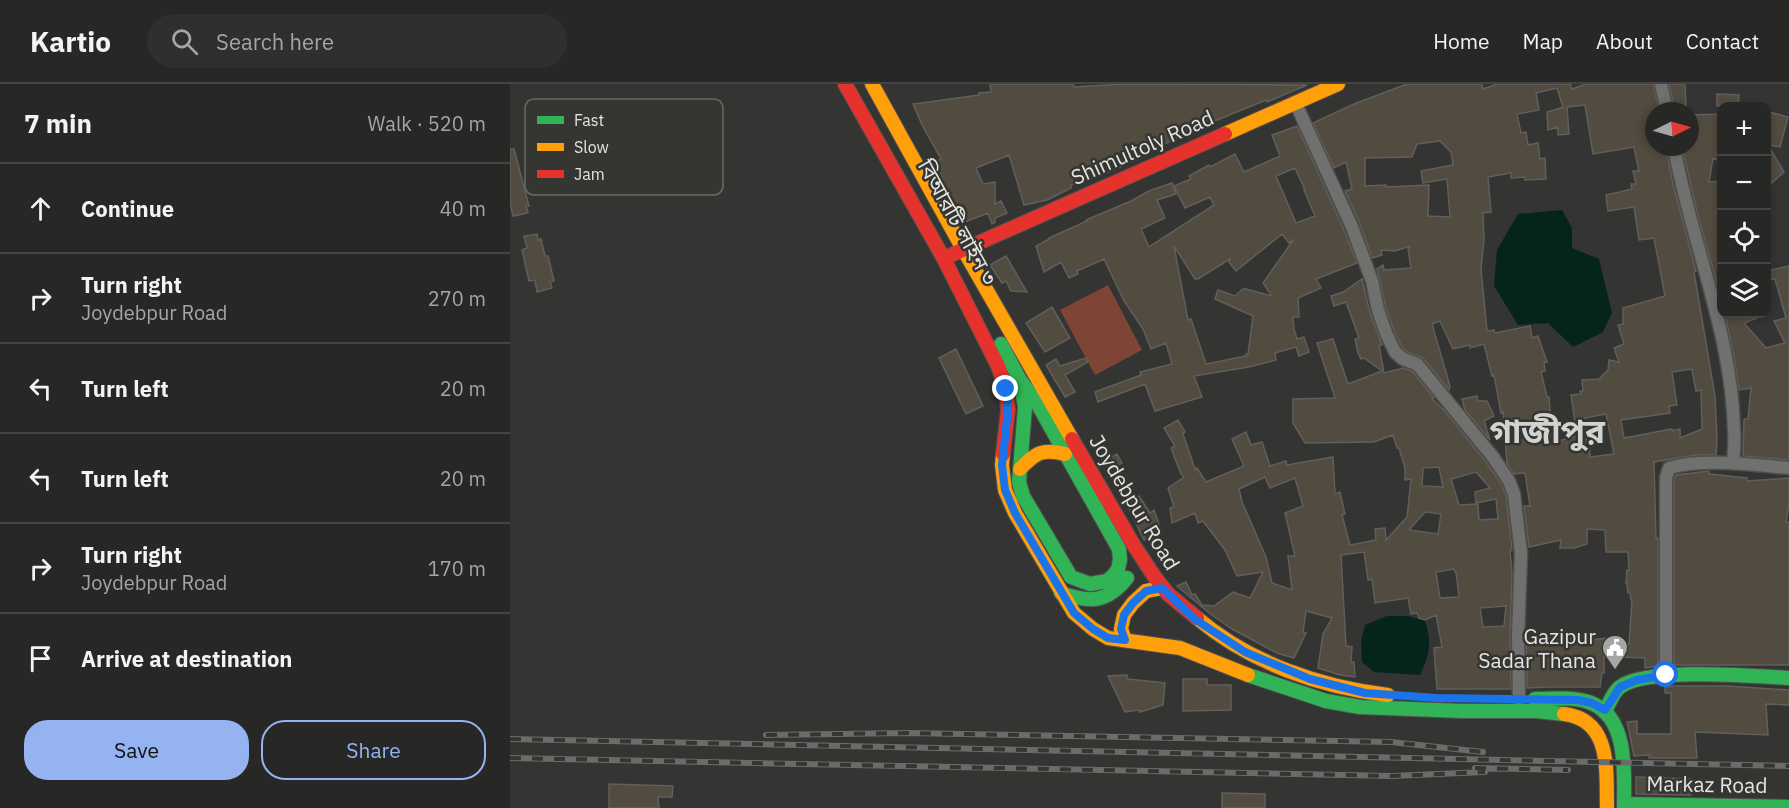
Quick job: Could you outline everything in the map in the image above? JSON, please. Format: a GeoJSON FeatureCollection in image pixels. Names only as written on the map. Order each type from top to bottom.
{"type":"FeatureCollection","features":[{"type":"Feature","properties":{"kind":"main road"},"geometry":{"type":"LineString","coordinates":[[845,84],[953,254]]}},
{"type":"Feature","properties":{"kind":"main road","name":"বিআরটি লাইন ৩"},"geometry":{"type":"LineString","coordinates":[[857,84],[953,254],[1020,380],[1036,401],[1119,549],[1121,560],[1118,572],[1107,581],[1094,585],[1080,583],[1071,577],[1023,496],[1019,482],[1025,407],[1020,380]]}},
{"type":"Feature","properties":{"kind":"main road"},"geometry":{"type":"LineString","coordinates":[[872,84],[953,254],[1006,389],[1008,410],[1002,465],[1005,490],[1015,513],[1074,613],[1108,638],[1180,648],[1245,674],[1326,701],[1360,706],[1462,711],[1536,711],[1570,715],[1591,725],[1601,739],[1606,762],[1607,808]]}},
{"type":"Feature","properties":{"kind":"main road","name":"Shimultoly Road"},"geometry":{"type":"LineString","coordinates":[[953,254],[1338,84]]}},
{"type":"Feature","properties":{"kind":"main road","name":"Joydebpur Road"},"geometry":{"type":"LineString","coordinates":[[953,254],[1162,588],[1196,620],[1245,652],[1310,679],[1365,693],[1436,698],[1578,700],[1592,703],[1605,710]]}},
{"type":"Feature","properties":{"kind":"main road"},"geometry":{"type":"LineString","coordinates":[[1020,469],[1042,451],[1054,450],[1065,454]]}},
{"type":"Feature","properties":{"kind":"main road"},"geometry":{"type":"LineString","coordinates":[[1062,593],[1090,601],[1116,591],[1131,571],[1133,544]]}},
{"type":"Feature","properties":{"kind":"main road"},"geometry":{"type":"LineString","coordinates":[[1125,640],[1121,629],[1124,615],[1146,591],[1162,588]]}},
{"type":"Feature","properties":{"kind":"main road"},"geometry":{"type":"LineString","coordinates":[[1624,806],[1621,744],[1613,722],[1605,710],[1620,687],[1637,680],[1666,675],[1789,678]]}},
{"type":"Feature","properties":{"kind":"main road","name":"Markaz Road"},"geometry":{"type":"LineString","coordinates":[[1624,806],[1789,807]]}},
{"type":"Feature","properties":{"kind":"street"},"geometry":{"type":"LineString","coordinates":[[1661,84],[1665,102]]}},
{"type":"Feature","properties":{"kind":"street"},"geometry":{"type":"LineString","coordinates":[[1295,102],[1352,227],[1372,281],[1378,310],[1395,352],[1403,359],[1417,364],[1493,457],[1509,481],[1514,494],[1521,553],[1518,636],[1519,699]]}},
{"type":"Feature","properties":{"kind":"street"},"geometry":{"type":"LineString","coordinates":[[1676,156],[1680,182],[1721,338],[1731,390],[1734,430],[1733,463]]}},
{"type":"Feature","properties":{"kind":"street"},"geometry":{"type":"LineString","coordinates":[[1666,675],[1666,478],[1669,468],[1679,465],[1733,463],[1789,468]]}},
{"type":"Feature","properties":{"kind":"shaded area"},"geometry":{"type":"Polygon","coordinates":[[[1562,210],[1572,228],[1572,248],[1599,259],[1612,313],[1603,332],[1573,347],[1548,323],[1518,325],[1494,286],[1497,250],[1518,214],[1562,210]]]}},
{"type":"Feature","properties":{"kind":"shaded area"},"geometry":{"type":"Polygon","coordinates":[[[1108,285],[1142,350],[1095,375],[1060,310],[1108,285]]]}},
{"type":"Feature","properties":{"kind":"shaded area"},"geometry":{"type":"Polygon","coordinates":[[[1387,616],[1408,616],[1425,621],[1429,648],[1420,675],[1374,672],[1362,662],[1361,641],[1365,625],[1387,616]]]}},
{"type":"Feature","properties":{"kind":"building"},"geometry":{"type":"Polygon","coordinates":[[[990,84],[1073,84],[1074,87],[1123,84],[1307,85],[1195,129],[1107,173],[1071,185],[1071,188],[1047,200],[1024,205],[1009,155],[976,168],[983,184],[995,182],[995,204],[1001,201],[1007,213],[995,218],[992,224],[988,213],[965,222],[935,162],[941,159],[913,104],[991,92],[990,84]]]}},
{"type":"Feature","properties":{"kind":"building"},"geometry":{"type":"Polygon","coordinates":[[[1407,84],[1482,84],[1483,89],[1497,84],[1570,84],[1572,89],[1586,84],[1653,84],[1657,102],[1645,102],[1645,156],[1668,156],[1696,271],[1694,272],[1715,396],[1717,439],[1716,455],[1696,455],[1654,462],[1656,538],[1658,538],[1658,666],[1645,668],[1645,658],[1606,654],[1600,687],[1527,688],[1526,636],[1560,639],[1560,636],[1578,637],[1578,641],[1607,638],[1606,648],[1629,644],[1632,600],[1626,583],[1627,570],[1629,570],[1628,552],[1606,552],[1605,530],[1587,529],[1587,544],[1574,548],[1560,548],[1561,540],[1529,547],[1524,506],[1530,506],[1525,473],[1514,474],[1507,464],[1503,412],[1501,413],[1494,375],[1492,376],[1484,344],[1453,349],[1440,321],[1432,324],[1450,386],[1449,390],[1423,358],[1407,352],[1402,347],[1386,308],[1377,269],[1383,265],[1384,270],[1411,268],[1408,248],[1411,246],[1395,251],[1381,250],[1382,255],[1372,258],[1345,191],[1352,189],[1346,162],[1334,168],[1313,123],[1354,104],[1407,84]],[[1557,88],[1536,93],[1539,110],[1517,114],[1521,133],[1526,132],[1528,145],[1538,143],[1540,159],[1545,158],[1546,179],[1511,178],[1511,173],[1488,177],[1491,212],[1483,213],[1484,240],[1481,269],[1487,331],[1494,330],[1495,333],[1530,326],[1532,338],[1538,336],[1547,362],[1544,362],[1545,371],[1541,372],[1547,397],[1549,397],[1554,442],[1577,436],[1571,395],[1581,394],[1582,380],[1599,379],[1608,370],[1609,360],[1619,362],[1614,348],[1624,344],[1618,325],[1623,324],[1623,308],[1665,296],[1654,238],[1639,240],[1634,207],[1608,211],[1606,195],[1632,189],[1631,184],[1636,184],[1633,171],[1639,171],[1634,147],[1593,154],[1585,105],[1567,107],[1569,134],[1558,135],[1558,127],[1548,130],[1547,112],[1564,107],[1557,88]],[[1440,141],[1417,144],[1412,157],[1365,158],[1365,186],[1429,185],[1428,216],[1450,217],[1447,179],[1423,183],[1421,171],[1453,165],[1451,152],[1440,141]],[[1692,369],[1672,372],[1677,405],[1669,406],[1670,413],[1621,420],[1624,438],[1680,429],[1680,438],[1702,429],[1701,390],[1696,391],[1692,369]],[[1606,414],[1585,418],[1590,457],[1614,454],[1606,414]]]}},
{"type":"Feature","properties":{"kind":"building"},"geometry":{"type":"Polygon","coordinates":[[[1669,84],[1685,84],[1686,102],[1673,102],[1669,84]]]}},
{"type":"Feature","properties":{"kind":"building"},"geometry":{"type":"Polygon","coordinates":[[[1717,94],[1739,95],[1738,102],[1717,102],[1717,94]]]}},
{"type":"Feature","properties":{"kind":"building"},"geometry":{"type":"Polygon","coordinates":[[[1771,113],[1788,117],[1780,147],[1771,146],[1771,113]]]}},
{"type":"Feature","properties":{"kind":"building"},"geometry":{"type":"Polygon","coordinates":[[[1717,114],[1717,160],[1713,158],[1709,182],[1717,181],[1717,283],[1684,156],[1699,156],[1699,115],[1717,114]]]}},
{"type":"Feature","properties":{"kind":"building"},"geometry":{"type":"Polygon","coordinates":[[[1297,126],[1357,263],[1316,279],[1321,288],[1298,298],[1299,317],[1293,317],[1294,329],[1297,339],[1304,337],[1309,352],[1299,356],[1296,347],[1275,353],[1276,360],[1194,376],[1202,397],[1155,411],[1145,384],[1098,402],[1095,392],[1141,375],[1140,372],[1172,364],[1166,343],[1151,349],[1143,329],[1124,301],[1104,259],[1077,271],[1078,274],[1069,278],[1061,262],[1044,272],[1036,246],[1086,220],[1172,183],[1176,194],[1157,200],[1165,218],[1141,229],[1149,247],[1214,205],[1210,197],[1185,208],[1174,186],[1191,179],[1189,176],[1209,165],[1210,167],[1235,154],[1244,172],[1280,156],[1272,135],[1297,126]],[[1295,168],[1276,176],[1296,223],[1315,216],[1295,168]],[[1282,234],[1236,271],[1229,262],[1230,259],[1198,279],[1195,279],[1174,246],[1188,320],[1191,319],[1206,364],[1248,354],[1253,316],[1215,299],[1218,290],[1235,296],[1246,289],[1272,296],[1263,283],[1294,239],[1289,243],[1282,234]]]}},
{"type":"Feature","properties":{"kind":"building"},"geometry":{"type":"Polygon","coordinates":[[[510,149],[514,149],[529,206],[526,206],[528,213],[513,216],[510,202],[510,149]]]}},
{"type":"Feature","properties":{"kind":"building"},"geometry":{"type":"Polygon","coordinates":[[[1771,150],[1784,172],[1771,183],[1771,150]]]}},
{"type":"Feature","properties":{"kind":"building"},"geometry":{"type":"Polygon","coordinates":[[[537,234],[538,240],[541,239],[545,256],[548,256],[554,281],[550,282],[552,288],[537,292],[535,280],[529,281],[522,250],[527,248],[524,236],[537,234]]]}},
{"type":"Feature","properties":{"kind":"building"},"geometry":{"type":"Polygon","coordinates":[[[1006,256],[1027,292],[1011,291],[1006,281],[1002,283],[990,265],[1006,256]]]}},
{"type":"Feature","properties":{"kind":"building"},"geometry":{"type":"Polygon","coordinates":[[[1789,266],[1789,460],[1743,456],[1744,419],[1748,419],[1751,388],[1739,390],[1726,318],[1757,318],[1744,323],[1766,348],[1785,343],[1774,321],[1786,318],[1775,279],[1771,280],[1771,270],[1789,266]]]}},
{"type":"Feature","properties":{"kind":"building"},"geometry":{"type":"Polygon","coordinates":[[[1362,279],[1370,313],[1382,345],[1379,345],[1384,373],[1403,368],[1412,371],[1502,485],[1506,496],[1512,550],[1510,551],[1512,573],[1511,689],[1437,689],[1434,648],[1442,647],[1436,615],[1425,620],[1419,618],[1417,613],[1411,614],[1408,598],[1375,603],[1372,579],[1368,580],[1364,552],[1341,555],[1346,646],[1352,647],[1351,662],[1354,662],[1355,677],[1318,668],[1323,634],[1332,618],[1306,611],[1303,632],[1306,633],[1294,658],[1277,653],[1232,629],[1177,586],[1186,582],[1192,595],[1195,594],[1202,605],[1214,606],[1233,592],[1250,598],[1263,572],[1237,576],[1225,550],[1203,521],[1198,523],[1195,513],[1172,523],[1170,508],[1174,507],[1168,488],[1184,477],[1171,448],[1175,446],[1164,428],[1178,420],[1185,432],[1183,434],[1195,469],[1197,468],[1206,482],[1244,466],[1232,439],[1246,432],[1251,445],[1262,442],[1270,466],[1286,461],[1287,465],[1333,457],[1335,494],[1340,492],[1345,514],[1342,515],[1350,545],[1376,540],[1375,529],[1385,528],[1386,540],[1407,517],[1411,479],[1405,480],[1405,468],[1393,435],[1374,442],[1305,443],[1293,423],[1293,399],[1335,398],[1317,343],[1333,339],[1348,384],[1382,371],[1364,358],[1361,359],[1355,339],[1359,338],[1346,302],[1334,306],[1331,296],[1343,292],[1362,279]],[[1439,467],[1423,468],[1422,486],[1443,487],[1439,467]],[[1476,472],[1451,479],[1459,505],[1478,504],[1479,520],[1498,519],[1496,499],[1476,503],[1475,492],[1490,488],[1476,472]],[[1265,477],[1239,489],[1242,502],[1266,557],[1272,583],[1292,590],[1288,556],[1295,556],[1285,513],[1303,506],[1295,478],[1270,488],[1265,477]],[[1425,512],[1409,530],[1438,534],[1441,514],[1425,512]],[[1454,569],[1436,572],[1440,598],[1459,597],[1454,569]],[[1506,606],[1480,608],[1483,627],[1504,626],[1506,606]]]}},
{"type":"Feature","properties":{"kind":"building"},"geometry":{"type":"Polygon","coordinates":[[[1052,307],[1070,338],[1045,352],[1026,323],[1052,307]]]}},
{"type":"Feature","properties":{"kind":"building"},"geometry":{"type":"Polygon","coordinates":[[[956,349],[983,406],[966,414],[939,358],[956,349]]]}},
{"type":"Feature","properties":{"kind":"building"},"geometry":{"type":"Polygon","coordinates":[[[1086,358],[1088,362],[1065,375],[1075,392],[1065,397],[1046,365],[1056,359],[1060,366],[1086,358]]]}},
{"type":"Feature","properties":{"kind":"building"},"geometry":{"type":"Polygon","coordinates":[[[1477,396],[1478,401],[1487,401],[1494,416],[1484,421],[1490,440],[1465,410],[1462,399],[1477,396]]]}},
{"type":"Feature","properties":{"kind":"building"},"geometry":{"type":"Polygon","coordinates":[[[1117,454],[1122,463],[1111,469],[1106,460],[1117,454]]]}},
{"type":"Feature","properties":{"kind":"building"},"geometry":{"type":"Polygon","coordinates":[[[1709,471],[1709,474],[1747,478],[1747,481],[1789,478],[1786,522],[1789,522],[1789,665],[1674,665],[1674,479],[1676,475],[1709,471]]]}},
{"type":"Feature","properties":{"kind":"building"},"geometry":{"type":"Polygon","coordinates":[[[1139,496],[1150,513],[1154,510],[1162,533],[1144,540],[1126,502],[1139,496]]]}},
{"type":"Feature","properties":{"kind":"building"},"geometry":{"type":"Polygon","coordinates":[[[1127,675],[1128,679],[1165,683],[1163,705],[1140,712],[1139,710],[1125,712],[1108,676],[1127,675]]]}},
{"type":"Feature","properties":{"kind":"building"},"geometry":{"type":"Polygon","coordinates":[[[1183,679],[1207,679],[1207,685],[1231,685],[1231,710],[1183,711],[1183,679]]]}},
{"type":"Feature","properties":{"kind":"building"},"geometry":{"type":"Polygon","coordinates":[[[1727,686],[1789,690],[1789,705],[1766,704],[1768,735],[1695,732],[1697,758],[1634,756],[1627,722],[1637,721],[1637,734],[1671,734],[1671,693],[1665,693],[1665,687],[1727,686]]]}},
{"type":"Feature","properties":{"kind":"building"},"geometry":{"type":"Polygon","coordinates":[[[1636,777],[1692,779],[1691,795],[1636,794],[1636,777]]]}},
{"type":"Feature","properties":{"kind":"building"},"geometry":{"type":"Polygon","coordinates":[[[609,784],[673,786],[672,797],[658,797],[659,808],[609,808],[609,784]]]}},
{"type":"Feature","properties":{"kind":"building"},"geometry":{"type":"Polygon","coordinates":[[[1222,793],[1265,794],[1265,808],[1222,808],[1222,793]]]}},
{"type":"Feature","properties":{"kind":"railway"},"geometry":{"type":"LineString","coordinates":[[766,735],[908,733],[1391,742],[1483,752]]}},
{"type":"Feature","properties":{"kind":"railway"},"geometry":{"type":"LineString","coordinates":[[510,739],[1789,766]]}},
{"type":"Feature","properties":{"kind":"railway"},"geometry":{"type":"LineString","coordinates":[[510,758],[1392,776],[1485,772]]}},
{"type":"Feature","properties":{"kind":"railway"},"geometry":{"type":"LineString","coordinates":[[1475,768],[1568,770]]}},
{"type":"Feature","properties":{"kind":"traffic: fast"},"geometry":{"type":"LineString","coordinates":[[1001,344],[1020,380],[1036,401],[1119,549],[1118,569],[1107,581],[1090,584],[1071,577],[1023,496],[1019,482],[1025,407],[1020,380]]}},
{"type":"Feature","properties":{"kind":"traffic: fast"},"geometry":{"type":"LineString","coordinates":[[1061,593],[1097,599],[1112,592],[1127,578]]}},
{"type":"Feature","properties":{"kind":"traffic: fast"},"geometry":{"type":"LineString","coordinates":[[1605,710],[1620,687],[1653,677],[1701,674],[1789,678]]}},
{"type":"Feature","properties":{"kind":"traffic: fast"},"geometry":{"type":"LineString","coordinates":[[1248,675],[1326,701],[1360,707],[1536,711],[1564,714]]}},
{"type":"Feature","properties":{"kind":"traffic: fast"},"geometry":{"type":"LineString","coordinates":[[1535,699],[1578,699],[1603,710],[1612,721],[1622,748],[1624,808]]}},
{"type":"Feature","properties":{"kind":"traffic: fast"},"geometry":{"type":"LineString","coordinates":[[1624,804],[1789,807]]}},
{"type":"Feature","properties":{"kind":"traffic: slow"},"geometry":{"type":"LineString","coordinates":[[872,84],[1072,439]]}},
{"type":"Feature","properties":{"kind":"traffic: slow"},"geometry":{"type":"LineString","coordinates":[[1225,134],[1338,84]]}},
{"type":"Feature","properties":{"kind":"traffic: slow"},"geometry":{"type":"LineString","coordinates":[[1020,469],[1040,453],[1065,454]]}},
{"type":"Feature","properties":{"kind":"traffic: slow"},"geometry":{"type":"LineString","coordinates":[[1003,454],[1005,490],[1015,513],[1074,613],[1108,638],[1180,648],[1248,675]]}},
{"type":"Feature","properties":{"kind":"traffic: slow"},"geometry":{"type":"LineString","coordinates":[[1125,640],[1121,629],[1124,615],[1146,591],[1162,588]]}},
{"type":"Feature","properties":{"kind":"traffic: slow"},"geometry":{"type":"LineString","coordinates":[[1197,618],[1240,648],[1287,670],[1337,686],[1388,695]]}},
{"type":"Feature","properties":{"kind":"traffic: slow"},"geometry":{"type":"LineString","coordinates":[[1564,714],[1580,718],[1591,726],[1598,737],[1606,764],[1607,808]]}},
{"type":"Feature","properties":{"kind":"traffic: jam"},"geometry":{"type":"LineString","coordinates":[[845,84],[944,259],[998,366],[1006,389],[1008,410],[1003,454]]}},
{"type":"Feature","properties":{"kind":"traffic: jam"},"geometry":{"type":"LineString","coordinates":[[951,255],[1225,134]]}},
{"type":"Feature","properties":{"kind":"traffic: jam"},"geometry":{"type":"LineString","coordinates":[[1072,439],[1154,576],[1168,594],[1197,618]]}},
{"type":"Feature","properties":{"kind":"place","name":"Gazipur Sadar Thana"},"geometry":{"type":"Point","coordinates":[1615,671]}},
{"type":"Feature","properties":{"kind":"district","name":"গাজীপুর"},"geometry":{"type":"Point","coordinates":[1547,430]}},
{"type":"Feature","properties":{"kind":"route"},"geometry":{"type":"LineString","coordinates":[[1006,389],[1008,410],[1002,465],[1005,490],[1015,513],[1074,613],[1108,638],[1125,640],[1121,629],[1124,615],[1146,591],[1162,588],[1196,620],[1245,652],[1310,679],[1365,693],[1436,698],[1578,700],[1592,703],[1605,710],[1620,687],[1637,680],[1666,675]]}}]}
